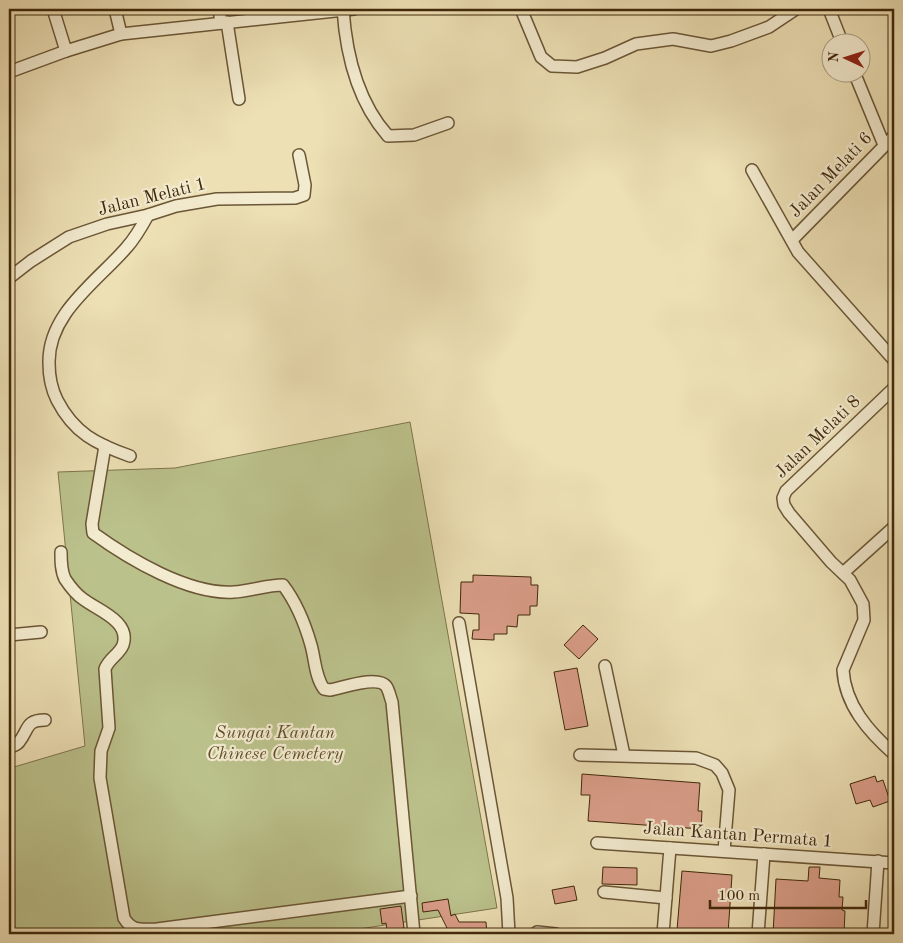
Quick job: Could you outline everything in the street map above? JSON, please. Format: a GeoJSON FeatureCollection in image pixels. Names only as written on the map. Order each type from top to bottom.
{"type":"FeatureCollection","features":[{"type":"Feature","properties":{"kind":"street"},"geometry":{"type":"LineString","coordinates":[[52,9],[66,51]]}},
{"type":"Feature","properties":{"kind":"street"},"geometry":{"type":"LineString","coordinates":[[115,9],[121,34]]}},
{"type":"Feature","properties":{"kind":"street"},"geometry":{"type":"LineString","coordinates":[[219,9],[224,22],[239,99]]}},
{"type":"Feature","properties":{"kind":"street"},"geometry":{"type":"LineString","coordinates":[[9,72],[66,51],[121,34],[347,9],[344,25],[348,50],[359,92],[375,122],[388,136],[414,135],[448,123]]}},
{"type":"Feature","properties":{"kind":"street"},"geometry":{"type":"LineString","coordinates":[[521,9],[541,57],[552,66],[577,67],[605,58],[636,44],[673,39],[711,46],[731,41],[769,27],[796,9]]}},
{"type":"Feature","properties":{"kind":"street"},"geometry":{"type":"LineString","coordinates":[[829,9],[838,32]]}},
{"type":"Feature","properties":{"kind":"street"},"geometry":{"type":"LineString","coordinates":[[858,82],[884,145]]}},
{"type":"Feature","properties":{"kind":"street","name":"Jalan Melati 6"},"geometry":{"type":"LineString","coordinates":[[792,239],[894,136]]}},
{"type":"Feature","properties":{"kind":"street","name":"Jalan Melati 1"},"geometry":{"type":"LineString","coordinates":[[9,278],[31,261],[69,237],[107,224],[148,215],[176,206],[216,199],[295,198],[304,196],[305,185],[299,155]]}},
{"type":"Feature","properties":{"kind":"street"},"geometry":{"type":"LineString","coordinates":[[752,170],[798,252],[894,360]]}},
{"type":"Feature","properties":{"kind":"street"},"geometry":{"type":"LineString","coordinates":[[130,456],[105,446],[74,426],[52,391],[49,353],[53,335],[65,316],[83,292],[128,247],[148,215]]}},
{"type":"Feature","properties":{"kind":"street","name":"Jalan Melati 8"},"geometry":{"type":"LineString","coordinates":[[843,573],[796,524],[784,505],[783,498],[786,491],[894,388]]}},
{"type":"Feature","properties":{"kind":"street"},"geometry":{"type":"LineString","coordinates":[[105,446],[92,524],[93,534],[116,549],[176,581],[203,589],[218,592],[234,592],[284,585],[299,613],[310,644],[320,684],[324,690],[370,681],[382,683],[386,686],[392,702],[412,896],[414,934]]}},
{"type":"Feature","properties":{"kind":"street"},"geometry":{"type":"LineString","coordinates":[[894,527],[843,573],[850,580],[864,604],[864,620],[843,670],[845,686],[849,699],[872,734],[894,754]]}},
{"type":"Feature","properties":{"kind":"street"},"geometry":{"type":"LineString","coordinates":[[61,552],[65,579],[81,598],[114,619],[120,626],[124,636],[123,645],[107,662],[105,669],[108,728],[101,751],[100,778],[124,918],[128,925],[133,928],[157,929],[412,896]]}},
{"type":"Feature","properties":{"kind":"street"},"geometry":{"type":"LineString","coordinates":[[458,623],[507,898],[509,934]]}},
{"type":"Feature","properties":{"kind":"street"},"geometry":{"type":"LineString","coordinates":[[9,634],[41,632]]}},
{"type":"Feature","properties":{"kind":"street"},"geometry":{"type":"LineString","coordinates":[[605,666],[624,755]]}},
{"type":"Feature","properties":{"kind":"street"},"geometry":{"type":"LineString","coordinates":[[9,748],[19,742],[29,724],[37,720],[45,720]]}},
{"type":"Feature","properties":{"kind":"street"},"geometry":{"type":"LineString","coordinates":[[580,755],[696,758],[715,765],[722,773],[729,790],[724,851]]}},
{"type":"Feature","properties":{"kind":"street","name":"Jalan Kantan Permata 1"},"geometry":{"type":"LineString","coordinates":[[597,843],[894,863]]}},
{"type":"Feature","properties":{"kind":"street"},"geometry":{"type":"LineString","coordinates":[[663,934],[670,848]]}},
{"type":"Feature","properties":{"kind":"street"},"geometry":{"type":"LineString","coordinates":[[758,934],[764,854]]}},
{"type":"Feature","properties":{"kind":"street"},"geometry":{"type":"LineString","coordinates":[[873,934],[878,861]]}},
{"type":"Feature","properties":{"kind":"street"},"geometry":{"type":"LineString","coordinates":[[604,892],[666,898]]}},
{"type":"Feature","properties":{"kind":"street"},"geometry":{"type":"LineString","coordinates":[[535,934],[537,932],[556,934]]}},
{"type":"Feature","properties":{"kind":"green space","name":"Sungai Kantan Chinese Cemetery"},"geometry":{"type":"Polygon","coordinates":[[[410,422],[497,908],[326,934],[15,934],[14,767],[85,746],[58,472],[175,468],[410,422]]]}},
{"type":"Feature","properties":{"kind":"building"},"geometry":{"type":"Polygon","coordinates":[[[473,575],[531,577],[531,585],[538,585],[537,606],[530,606],[530,615],[518,615],[517,627],[507,626],[507,634],[494,634],[494,640],[472,639],[473,630],[479,630],[479,614],[460,613],[461,582],[473,582],[473,575]]]}},
{"type":"Feature","properties":{"kind":"building"},"geometry":{"type":"Polygon","coordinates":[[[583,625],[598,639],[579,659],[564,645],[583,625]]]}},
{"type":"Feature","properties":{"kind":"building"},"geometry":{"type":"Polygon","coordinates":[[[577,668],[588,726],[565,730],[554,672],[577,668]]]}},
{"type":"Feature","properties":{"kind":"building"},"geometry":{"type":"Polygon","coordinates":[[[582,774],[700,783],[698,811],[702,811],[701,829],[588,821],[590,795],[581,795],[582,774]]]}},
{"type":"Feature","properties":{"kind":"building"},"geometry":{"type":"Polygon","coordinates":[[[875,776],[877,782],[883,780],[890,801],[873,807],[870,800],[856,804],[850,784],[875,776]]]}},
{"type":"Feature","properties":{"kind":"building"},"geometry":{"type":"Polygon","coordinates":[[[603,867],[637,868],[637,885],[602,884],[603,867]]]}},
{"type":"Feature","properties":{"kind":"building"},"geometry":{"type":"Polygon","coordinates":[[[809,867],[820,867],[819,878],[840,880],[839,897],[843,897],[842,910],[845,911],[844,934],[811,934],[811,930],[794,929],[794,934],[773,934],[776,879],[808,881],[809,867]]]}},
{"type":"Feature","properties":{"kind":"building"},"geometry":{"type":"Polygon","coordinates":[[[682,871],[732,875],[728,934],[677,930],[682,871]]]}},
{"type":"Feature","properties":{"kind":"building"},"geometry":{"type":"Polygon","coordinates":[[[574,886],[577,900],[555,904],[552,890],[574,886]]]}},
{"type":"Feature","properties":{"kind":"building"},"geometry":{"type":"Polygon","coordinates":[[[448,899],[451,916],[455,914],[459,922],[486,922],[487,934],[450,934],[438,910],[423,912],[422,903],[448,899]]]}},
{"type":"Feature","properties":{"kind":"building"},"geometry":{"type":"Polygon","coordinates":[[[401,906],[404,928],[387,931],[386,923],[382,924],[380,909],[401,906]]]}}]}
